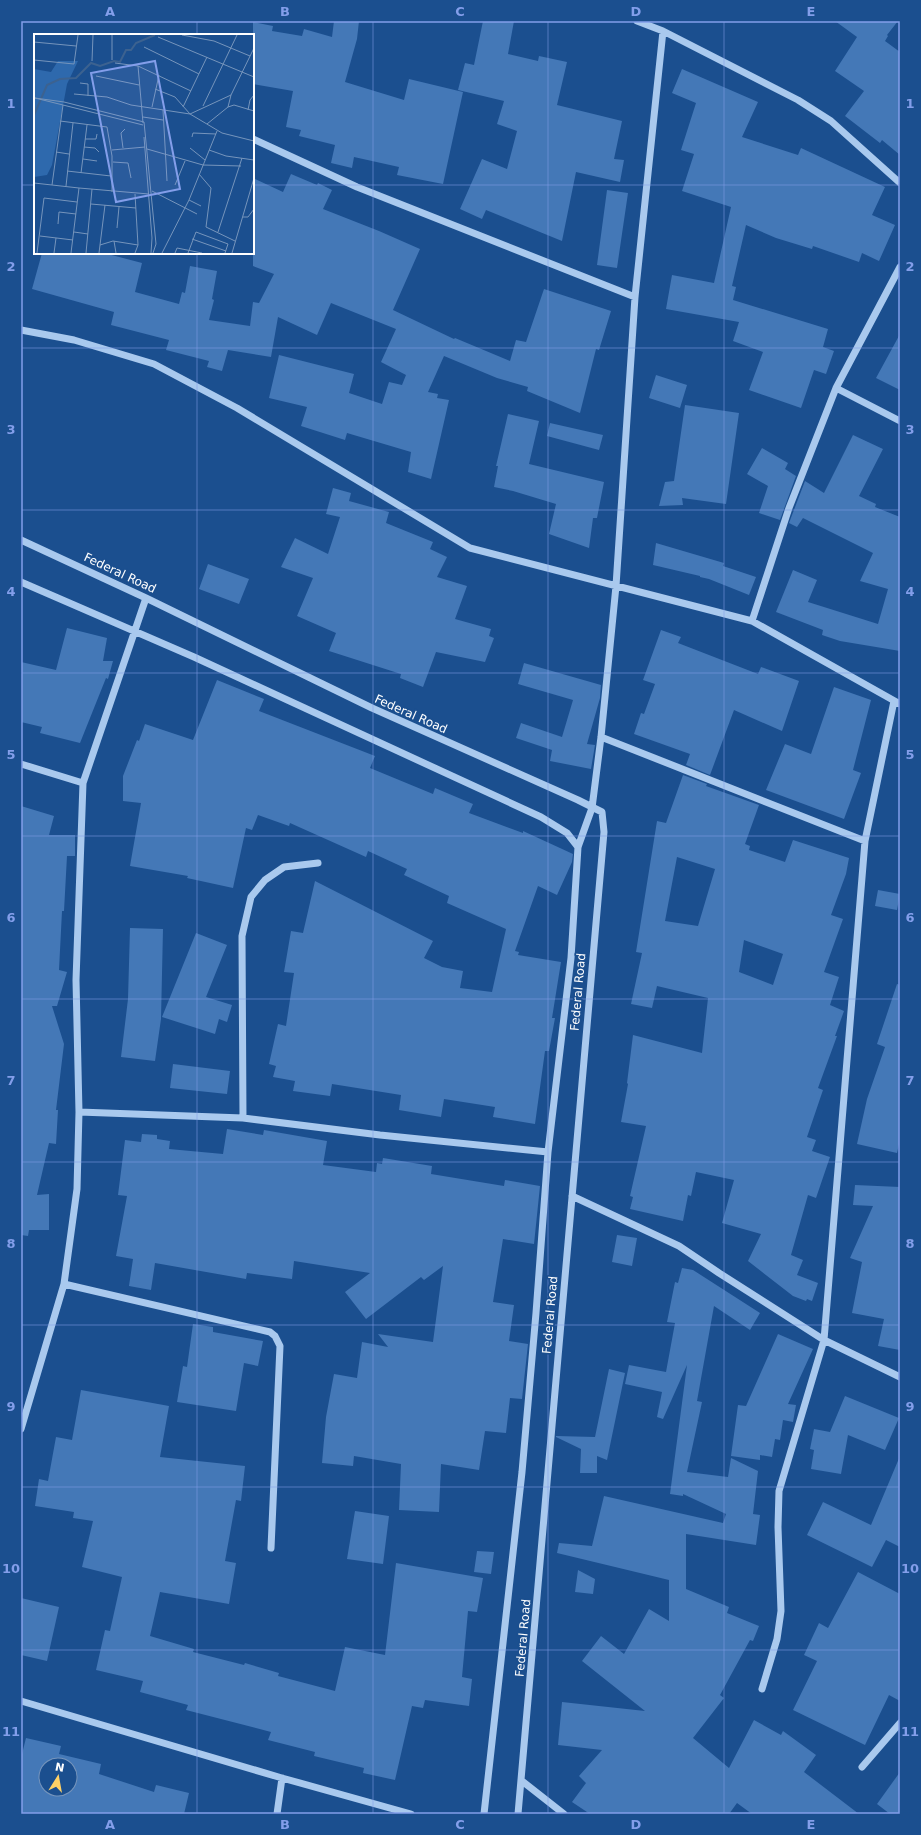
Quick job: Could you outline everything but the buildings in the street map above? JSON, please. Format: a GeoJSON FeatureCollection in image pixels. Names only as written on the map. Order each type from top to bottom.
{"type":"FeatureCollection","features":[{"type":"Feature","properties":{"kind":"street"},"geometry":{"type":"LineString","coordinates":[[637,21],[663,31],[798,100],[831,121],[900,183]]}},
{"type":"Feature","properties":{"kind":"street","name":"Federal Road"},"geometry":{"type":"LineString","coordinates":[[484,1814],[522,1472],[548,1152],[571,958],[578,848],[592,808],[601,737],[616,586],[635,297],[663,31]]}},
{"type":"Feature","properties":{"kind":"street"},"geometry":{"type":"LineString","coordinates":[[254,139],[357,187],[635,297]]}},
{"type":"Feature","properties":{"kind":"street"},"geometry":{"type":"LineString","coordinates":[[752,621],[789,508],[836,388],[900,267]]}},
{"type":"Feature","properties":{"kind":"street"},"geometry":{"type":"LineString","coordinates":[[21,330],[74,340],[154,364],[237,408],[470,548],[752,621],[897,702],[865,841],[824,1340],[779,1491],[778,1527],[781,1611],[777,1639],[762,1689]]}},
{"type":"Feature","properties":{"kind":"street"},"geometry":{"type":"LineString","coordinates":[[836,388],[900,421]]}},
{"type":"Feature","properties":{"kind":"street","name":"Federal Road"},"geometry":{"type":"LineString","coordinates":[[21,540],[146,598],[372,708],[602,812],[604,832],[518,1814]]}},
{"type":"Feature","properties":{"kind":"street"},"geometry":{"type":"LineString","coordinates":[[21,582],[209,663],[541,817],[567,833],[578,848]]}},
{"type":"Feature","properties":{"kind":"street"},"geometry":{"type":"LineString","coordinates":[[21,1429],[64,1284],[77,1189],[79,1112],[76,980],[83,783],[146,598]]}},
{"type":"Feature","properties":{"kind":"street"},"geometry":{"type":"LineString","coordinates":[[601,737],[865,841]]}},
{"type":"Feature","properties":{"kind":"street"},"geometry":{"type":"LineString","coordinates":[[21,764],[83,783]]}},
{"type":"Feature","properties":{"kind":"street"},"geometry":{"type":"LineString","coordinates":[[243,1118],[242,936],[251,897],[265,880],[284,867],[318,862]]}},
{"type":"Feature","properties":{"kind":"street"},"geometry":{"type":"LineString","coordinates":[[79,1112],[243,1118],[380,1135],[548,1152]]}},
{"type":"Feature","properties":{"kind":"street"},"geometry":{"type":"LineString","coordinates":[[572,1196],[679,1246],[719,1274],[824,1340],[900,1377]]}},
{"type":"Feature","properties":{"kind":"street"},"geometry":{"type":"LineString","coordinates":[[64,1284],[270,1332],[275,1336],[280,1346],[271,1548]]}},
{"type":"Feature","properties":{"kind":"street"},"geometry":{"type":"LineString","coordinates":[[21,1702],[411,1814]]}},
{"type":"Feature","properties":{"kind":"street"},"geometry":{"type":"LineString","coordinates":[[862,1767],[900,1723]]}},
{"type":"Feature","properties":{"kind":"street"},"geometry":{"type":"LineString","coordinates":[[277,1814],[282,1778]]}},
{"type":"Feature","properties":{"kind":"street"},"geometry":{"type":"LineString","coordinates":[[522,1781],[564,1814]]}}]}
